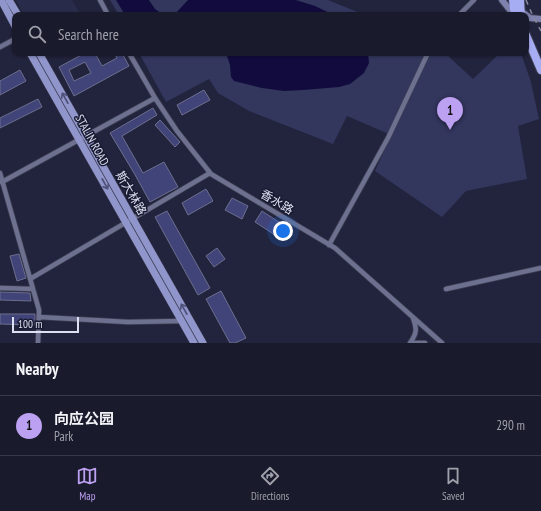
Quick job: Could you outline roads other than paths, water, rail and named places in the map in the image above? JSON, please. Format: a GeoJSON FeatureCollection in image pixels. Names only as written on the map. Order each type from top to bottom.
{"type":"FeatureCollection","features":[{"type":"Feature","properties":{"kind":"highway"},"geometry":{"type":"LineString","coordinates":[[513,0],[517,12]]}},
{"type":"Feature","properties":{"kind":"highway"},"geometry":{"type":"LineString","coordinates":[[517,12],[520,0]]}},
{"type":"Feature","properties":{"kind":"highway"},"geometry":{"type":"LineString","coordinates":[[529,43],[541,70]]}},
{"type":"Feature","properties":{"kind":"main road"},"geometry":{"type":"LineString","coordinates":[[0,0],[12,21]]}},
{"type":"Feature","properties":{"kind":"main road"},"geometry":{"type":"LineString","coordinates":[[9,0],[16,12]]}},
{"type":"Feature","properties":{"kind":"main road"},"geometry":{"type":"LineString","coordinates":[[502,0],[516,12]]}},
{"type":"Feature","properties":{"kind":"main road"},"geometry":{"type":"LineString","coordinates":[[529,18],[541,19]]}},
{"type":"Feature","properties":{"kind":"main road","name":"STALIN ROAD"},"geometry":{"type":"LineString","coordinates":[[32,56],[82,138],[129,220],[194,343]]}},
{"type":"Feature","properties":{"kind":"main road"},"geometry":{"type":"LineString","coordinates":[[41,56],[82,138]]}},
{"type":"Feature","properties":{"kind":"main road","name":"斯大林路"},"geometry":{"type":"LineString","coordinates":[[129,220],[203,343]]}},
{"type":"Feature","properties":{"kind":"street"},"geometry":{"type":"LineString","coordinates":[[100,0],[106,12]]}},
{"type":"Feature","properties":{"kind":"street"},"geometry":{"type":"LineString","coordinates":[[463,12],[474,0]]}},
{"type":"Feature","properties":{"kind":"street"},"geometry":{"type":"LineString","coordinates":[[0,47],[12,40]]}},
{"type":"Feature","properties":{"kind":"street","name":"香水路"},"geometry":{"type":"LineString","coordinates":[[132,56],[155,98],[177,131],[211,174],[335,248],[442,343]]}},
{"type":"Feature","properties":{"kind":"street"},"geometry":{"type":"LineString","coordinates":[[329,245],[388,138],[427,56]]}},
{"type":"Feature","properties":{"kind":"street"},"geometry":{"type":"LineString","coordinates":[[1,182],[155,98]]}},
{"type":"Feature","properties":{"kind":"street"},"geometry":{"type":"LineString","coordinates":[[0,173],[1,182],[39,310],[38,343]]}},
{"type":"Feature","properties":{"kind":"street"},"geometry":{"type":"LineString","coordinates":[[30,280],[210,173]]}},
{"type":"Feature","properties":{"kind":"street"},"geometry":{"type":"LineString","coordinates":[[446,289],[541,268]]}},
{"type":"Feature","properties":{"kind":"street"},"geometry":{"type":"LineString","coordinates":[[0,288],[33,289]]}},
{"type":"Feature","properties":{"kind":"street"},"geometry":{"type":"LineString","coordinates":[[39,317],[128,322],[182,321]]}},
{"type":"Feature","properties":{"kind":"street"},"geometry":{"type":"LineString","coordinates":[[410,343],[415,336],[416,326],[413,318]]}},
{"type":"Feature","properties":{"kind":"street"},"geometry":{"type":"LineString","coordinates":[[414,343],[425,343]]}},
{"type":"Feature","properties":{"kind":"railway"},"geometry":{"type":"LineString","coordinates":[[526,0],[541,31]]}},
{"type":"Feature","properties":{"kind":"place","name":"向应公园"},"geometry":{"type":"Point","coordinates":[450,130]}}]}
